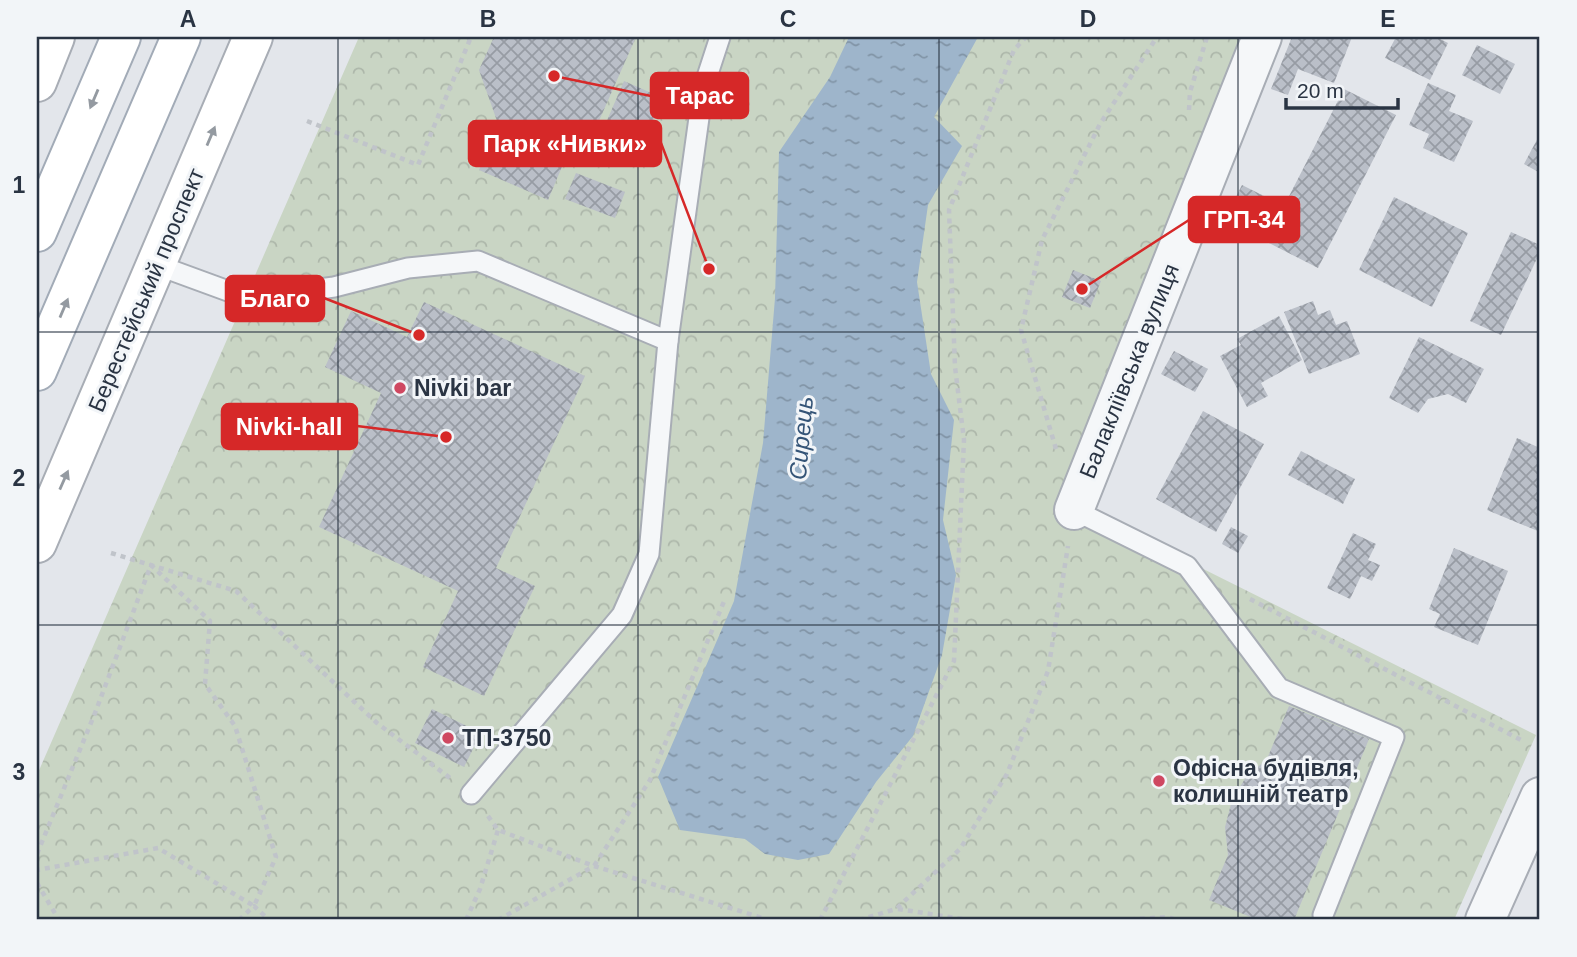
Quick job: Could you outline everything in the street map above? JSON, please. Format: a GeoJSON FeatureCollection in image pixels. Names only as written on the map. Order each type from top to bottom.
{"type":"FeatureCollection","features":[{"type":"Feature","properties":{"kind":"main road"},"geometry":{"type":"LineString","coordinates":[[37,82],[55,37]]}},
{"type":"Feature","properties":{"kind":"main road"},"geometry":{"type":"LineString","coordinates":[[37,232],[121,37]]}},
{"type":"Feature","properties":{"kind":"main road"},"geometry":{"type":"LineString","coordinates":[[37,371],[181,37]]}},
{"type":"Feature","properties":{"kind":"main road","name":"Берестейський проспект"},"geometry":{"type":"LineString","coordinates":[[37,543],[253,37]]}},
{"type":"Feature","properties":{"kind":"street","name":"Балакліївська вулиця"},"geometry":{"type":"LineString","coordinates":[[1074,510],[1262,37]]}},
{"type":"Feature","properties":{"kind":"street"},"geometry":{"type":"LineString","coordinates":[[1485,920],[1540,797]]}},
{"type":"Feature","properties":{"kind":"lane"},"geometry":{"type":"LineString","coordinates":[[471,794],[622,615],[649,554],[668,341],[703,89],[720,37]]}},
{"type":"Feature","properties":{"kind":"lane"},"geometry":{"type":"LineString","coordinates":[[157,265],[228,291],[261,297],[334,287],[408,268],[478,261],[668,341]]}},
{"type":"Feature","properties":{"kind":"lane"},"geometry":{"type":"LineString","coordinates":[[1074,510],[1187,566],[1279,688],[1394,737],[1323,915]]}},
{"type":"Feature","properties":{"kind":"path"},"geometry":{"type":"LineString","coordinates":[[307,121],[418,165],[471,37]]}},
{"type":"Feature","properties":{"kind":"path"},"geometry":{"type":"LineString","coordinates":[[820,920],[954,661],[964,440],[955,367],[949,209],[1014,50],[1026,37]]}},
{"type":"Feature","properties":{"kind":"path"},"geometry":{"type":"LineString","coordinates":[[896,909],[960,849],[1007,774],[1048,671],[1074,510],[1021,330],[1042,240],[1100,124],[1157,37]]}},
{"type":"Feature","properties":{"kind":"path"},"geometry":{"type":"LineString","coordinates":[[111,554],[236,591],[377,723],[471,794],[498,830],[594,866],[769,920]]}},
{"type":"Feature","properties":{"kind":"path"},"geometry":{"type":"LineString","coordinates":[[37,854],[95,713],[151,565]]}},
{"type":"Feature","properties":{"kind":"path"},"geometry":{"type":"LineString","coordinates":[[151,565],[210,621],[205,684],[235,726],[276,857],[254,906],[239,920]]}},
{"type":"Feature","properties":{"kind":"path"},"geometry":{"type":"LineString","coordinates":[[1249,598],[1521,740]]}},
{"type":"Feature","properties":{"kind":"path"},"geometry":{"type":"LineString","coordinates":[[498,920],[594,866],[650,780],[725,599]]}},
{"type":"Feature","properties":{"kind":"path"},"geometry":{"type":"LineString","coordinates":[[466,920],[480,889],[498,830]]}},
{"type":"Feature","properties":{"kind":"path"},"geometry":{"type":"LineString","coordinates":[[37,870],[158,848],[254,906],[268,920]]}},
{"type":"Feature","properties":{"kind":"path"},"geometry":{"type":"LineString","coordinates":[[37,883],[59,920]]}},
{"type":"Feature","properties":{"kind":"path"},"geometry":{"type":"LineString","coordinates":[[859,920],[896,909],[969,920]]}},
{"type":"Feature","properties":{"kind":"path"},"geometry":{"type":"LineString","coordinates":[[1120,920],[1176,920]]}},
{"type":"Feature","properties":{"kind":"green space"},"geometry":{"type":"Polygon","coordinates":[[[359,37],[1252,37],[1069,502],[1536,735],[1454,920],[37,920],[37,775],[359,37]]]}},
{"type":"Feature","properties":{"kind":"water","name":"Сирець"},"geometry":{"type":"Polygon","coordinates":[[[849,37],[978,37],[934,117],[962,146],[928,205],[917,282],[931,374],[954,420],[943,520],[956,575],[942,655],[913,736],[876,782],[829,854],[798,860],[765,854],[745,839],[680,830],[658,777],[734,601],[763,443],[775,298],[779,152],[830,77],[849,37]]]}},
{"type":"Feature","properties":{"kind":"building"},"geometry":{"type":"Polygon","coordinates":[[[494,37],[636,37],[598,123],[545,143],[497,121],[479,70],[494,37]]]}},
{"type":"Feature","properties":{"kind":"building"},"geometry":{"type":"Polygon","coordinates":[[[1292,37],[1352,37],[1334,83],[1298,69],[1288,95],[1271,89],[1292,37]]]}},
{"type":"Feature","properties":{"kind":"building"},"geometry":{"type":"Polygon","coordinates":[[[1396,37],[1436,37],[1448,43],[1430,80],[1385,58],[1396,37]]]}},
{"type":"Feature","properties":{"kind":"building"},"geometry":{"type":"Polygon","coordinates":[[[1477,45],[1515,64],[1500,94],[1462,75],[1477,45]]]}},
{"type":"Feature","properties":{"kind":"building"},"geometry":{"type":"Polygon","coordinates":[[[624,81],[663,98],[641,149],[602,132],[624,81]]]}},
{"type":"Feature","properties":{"kind":"building"},"geometry":{"type":"Polygon","coordinates":[[[1428,83],[1456,95],[1449,111],[1473,121],[1454,162],[1423,148],[1429,134],[1409,125],[1428,83]]]}},
{"type":"Feature","properties":{"kind":"building"},"geometry":{"type":"Polygon","coordinates":[[[1344,89],[1396,115],[1318,268],[1224,220],[1242,185],[1284,206],[1344,89]]]}},
{"type":"Feature","properties":{"kind":"building"},"geometry":{"type":"Polygon","coordinates":[[[495,133],[564,162],[548,200],[479,170],[495,133]]]}},
{"type":"Feature","properties":{"kind":"building"},"geometry":{"type":"Polygon","coordinates":[[[1540,134],[1540,173],[1524,164],[1540,134]]]}},
{"type":"Feature","properties":{"kind":"building"},"geometry":{"type":"Polygon","coordinates":[[[576,173],[625,192],[615,218],[565,199],[576,173]]]}},
{"type":"Feature","properties":{"kind":"building"},"geometry":{"type":"Polygon","coordinates":[[[1394,197],[1468,233],[1432,307],[1359,270],[1394,197]]]}},
{"type":"Feature","properties":{"kind":"building"},"geometry":{"type":"Polygon","coordinates":[[[1511,232],[1540,245],[1540,252],[1501,335],[1470,321],[1511,232]]]}},
{"type":"Feature","properties":{"kind":"building"},"geometry":{"type":"Polygon","coordinates":[[[1073,270],[1101,281],[1090,308],[1062,297],[1073,270]]]}},
{"type":"Feature","properties":{"kind":"building"},"geometry":{"type":"Polygon","coordinates":[[[1313,301],[1318,315],[1330,310],[1336,325],[1347,321],[1360,354],[1309,374],[1284,312],[1313,301]]]}},
{"type":"Feature","properties":{"kind":"building"},"geometry":{"type":"Polygon","coordinates":[[[424,302],[585,376],[496,568],[535,586],[484,696],[423,667],[458,591],[319,527],[381,393],[325,367],[351,311],[407,337],[424,302]]]}},
{"type":"Feature","properties":{"kind":"building"},"geometry":{"type":"Polygon","coordinates":[[[1279,316],[1302,360],[1261,383],[1268,396],[1247,407],[1220,356],[1241,345],[1237,339],[1279,316]]]}},
{"type":"Feature","properties":{"kind":"building"},"geometry":{"type":"Polygon","coordinates":[[[1419,337],[1484,369],[1466,403],[1448,394],[1428,399],[1418,413],[1389,398],[1419,337]]]}},
{"type":"Feature","properties":{"kind":"building"},"geometry":{"type":"Polygon","coordinates":[[[1174,351],[1208,369],[1195,392],[1161,374],[1174,351]]]}},
{"type":"Feature","properties":{"kind":"building"},"geometry":{"type":"Polygon","coordinates":[[[1203,411],[1264,444],[1216,532],[1156,499],[1203,411]]]}},
{"type":"Feature","properties":{"kind":"building"},"geometry":{"type":"Polygon","coordinates":[[[1517,438],[1540,448],[1540,532],[1487,510],[1517,438]]]}},
{"type":"Feature","properties":{"kind":"building"},"geometry":{"type":"Polygon","coordinates":[[[1301,451],[1355,479],[1343,504],[1288,475],[1301,451]]]}},
{"type":"Feature","properties":{"kind":"building"},"geometry":{"type":"Polygon","coordinates":[[[1231,527],[1248,536],[1238,553],[1222,544],[1231,527]]]}},
{"type":"Feature","properties":{"kind":"building"},"geometry":{"type":"Polygon","coordinates":[[[1353,533],[1376,544],[1368,560],[1380,565],[1372,581],[1361,576],[1350,599],[1327,588],[1353,533]]]}},
{"type":"Feature","properties":{"kind":"building"},"geometry":{"type":"Polygon","coordinates":[[[1454,548],[1508,571],[1478,645],[1434,627],[1440,614],[1429,609],[1454,548]]]}},
{"type":"Feature","properties":{"kind":"building"},"geometry":{"type":"Polygon","coordinates":[[[1289,706],[1369,739],[1294,920],[1258,920],[1209,900],[1228,855],[1225,827],[1232,800],[1246,777],[1267,759],[1289,706]]]}},
{"type":"Feature","properties":{"kind":"building","name":"ТП-3750"},"geometry":{"type":"Polygon","coordinates":[[[432,709],[481,733],[464,767],[415,743],[432,709]]]}},
{"type":"Feature","properties":{"kind":"place","name":"Тарас"},"geometry":{"type":"Point","coordinates":[554,76]}},
{"type":"Feature","properties":{"kind":"place","name":"Парк «Нивки»"},"geometry":{"type":"Point","coordinates":[709,269]}},
{"type":"Feature","properties":{"kind":"place","name":"ГРП-34"},"geometry":{"type":"Point","coordinates":[1082,289]}},
{"type":"Feature","properties":{"kind":"place","name":"Благо"},"geometry":{"type":"Point","coordinates":[419,335]}},
{"type":"Feature","properties":{"kind":"place","name":"Nivki bar"},"geometry":{"type":"Point","coordinates":[400,388]}},
{"type":"Feature","properties":{"kind":"place","name":"Nivki-hall"},"geometry":{"type":"Point","coordinates":[446,437]}},
{"type":"Feature","properties":{"kind":"place","name":"ТП-3750"},"geometry":{"type":"Point","coordinates":[448,738]}},
{"type":"Feature","properties":{"kind":"place","name":"Офісна будівля, колишній театр"},"geometry":{"type":"Point","coordinates":[1159,781]}}]}
